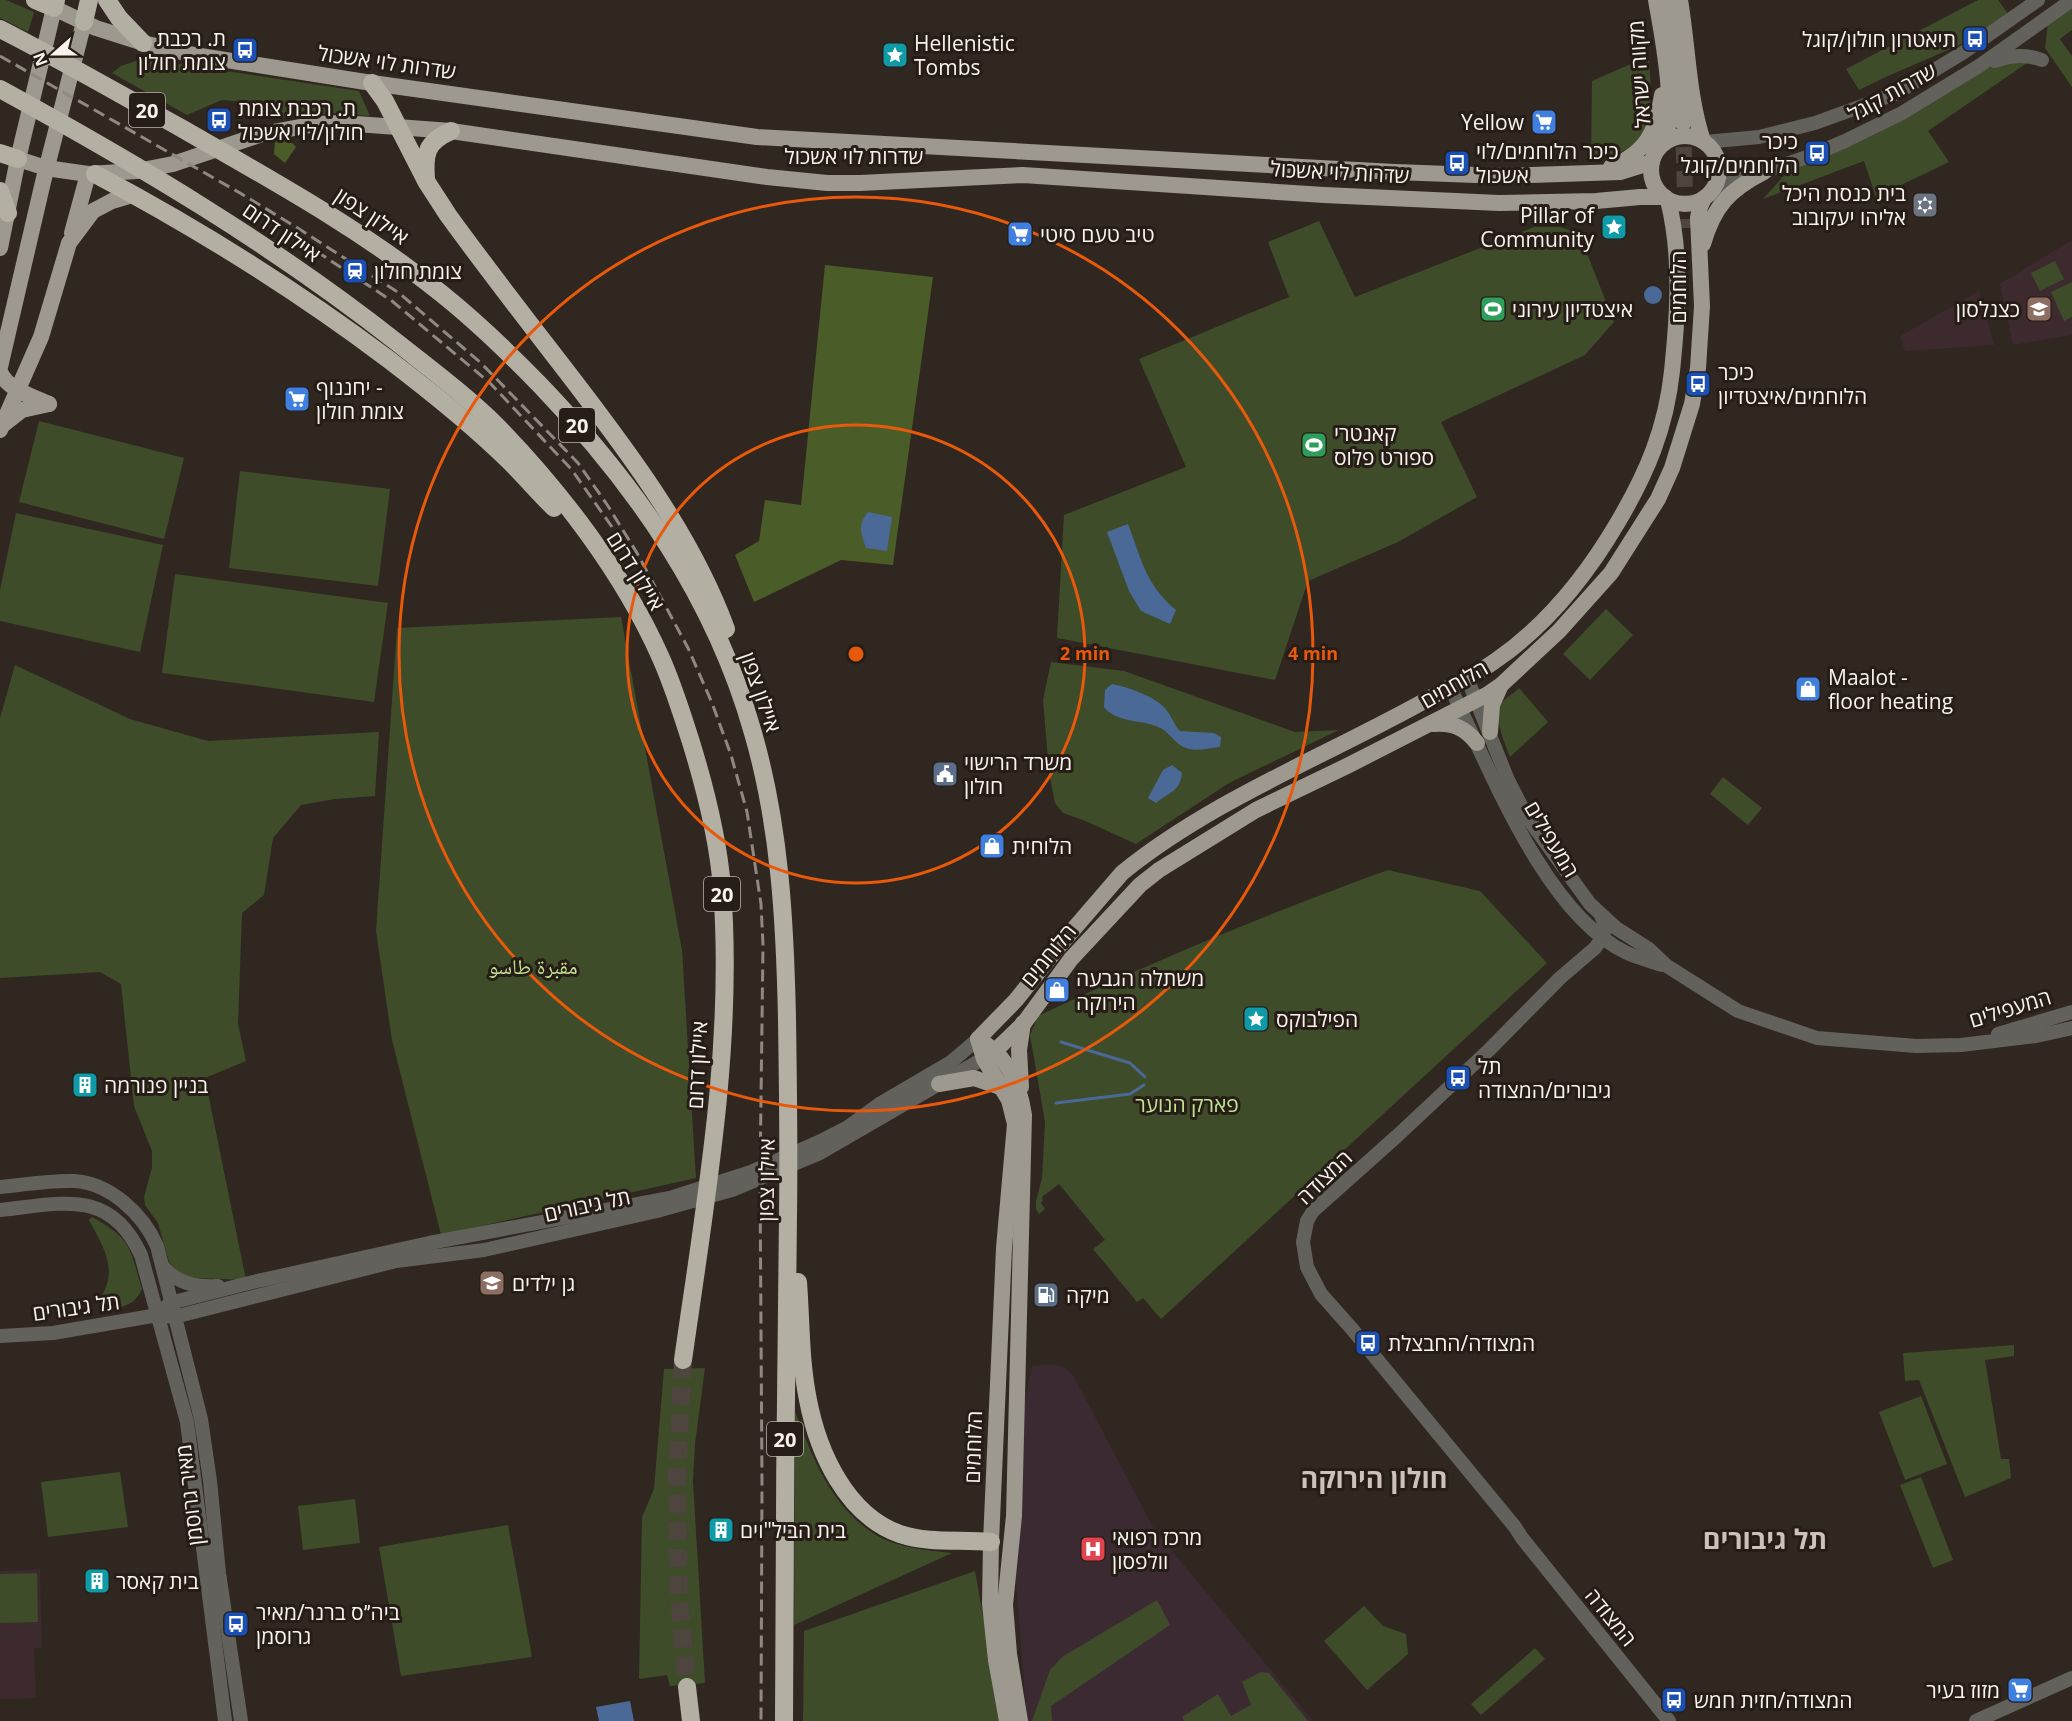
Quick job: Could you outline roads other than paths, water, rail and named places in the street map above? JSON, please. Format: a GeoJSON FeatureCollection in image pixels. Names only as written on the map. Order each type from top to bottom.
{"type":"FeatureCollection","features":[{"type":"Feature","properties":{"kind":"highway"},"geometry":{"type":"LineString","coordinates":[[35,0],[55,4]]}},
{"type":"Feature","properties":{"kind":"highway"},"geometry":{"type":"LineString","coordinates":[[84,22],[89,0]]}},
{"type":"Feature","properties":{"kind":"highway"},"geometry":{"type":"LineString","coordinates":[[107,0],[119,18],[143,43]]}},
{"type":"Feature","properties":{"kind":"highway","name":"איילון צפון"},"geometry":{"type":"LineString","coordinates":[[0,29],[303,197],[377,246],[446,296],[499,343],[596,446],[653,520],[686,575],[716,633],[752,729],[762,767],[777,856],[785,927],[789,1157],[784,1721]]}},
{"type":"Feature","properties":{"kind":"highway"},"geometry":{"type":"LineString","coordinates":[[372,83],[385,101],[426,181],[459,230],[624,446],[682,536],[705,579],[740,668],[751,705],[762,767]]}},
{"type":"Feature","properties":{"kind":"highway","name":"איילון דרום"},"geometry":{"type":"LineString","coordinates":[[5,92],[191,199],[340,298],[447,382],[494,424],[563,501],[633,604],[660,656],[679,705],[708,801],[717,854],[724,927],[719,1101],[682,1360]]}},
{"type":"Feature","properties":{"kind":"highway"},"geometry":{"type":"LineString","coordinates":[[426,181],[426,158],[429,146],[437,138],[451,131]]}},
{"type":"Feature","properties":{"kind":"highway"},"geometry":{"type":"LineString","coordinates":[[0,153],[18,159]]}},
{"type":"Feature","properties":{"kind":"highway"},"geometry":{"type":"LineString","coordinates":[[91,174],[209,240],[298,295],[376,350],[468,424],[509,461],[564,518],[606,573],[660,656]]}},
{"type":"Feature","properties":{"kind":"highway"},"geometry":{"type":"LineString","coordinates":[[0,191],[8,213]]}},
{"type":"Feature","properties":{"kind":"highway"},"geometry":{"type":"LineString","coordinates":[[789,1157],[805,1379],[815,1427],[846,1493],[860,1509],[887,1528],[900,1534],[946,1542],[991,1542]]}},
{"type":"Feature","properties":{"kind":"highway"},"geometry":{"type":"LineString","coordinates":[[687,1690],[689,1721]]}},
{"type":"Feature","properties":{"kind":"main road","name":"מקווה ישראל"},"geometry":{"type":"LineString","coordinates":[[1656,0],[1665,61],[1669,118],[1663,144]]}},
{"type":"Feature","properties":{"kind":"main road"},"geometry":{"type":"LineString","coordinates":[[1668,0],[1683,123]]}},
{"type":"Feature","properties":{"kind":"main road"},"geometry":{"type":"LineString","coordinates":[[1680,0],[1692,98],[1704,142],[1716,156],[1718,162],[1718,179],[1709,193],[1690,204],[1675,203],[1666,198],[1653,182],[1651,174],[1652,162],[1657,150],[1663,144],[1678,137],[1686,136],[1704,142]]}},
{"type":"Feature","properties":{"kind":"main road","name":"שדרות לוי אשכול"},"geometry":{"type":"LineString","coordinates":[[55,4],[84,22],[143,43],[213,59],[757,137],[1417,173],[1537,176],[1620,172],[1652,162]]}},
{"type":"Feature","properties":{"kind":"main road"},"geometry":{"type":"LineString","coordinates":[[0,248],[18,159],[55,4]]}},
{"type":"Feature","properties":{"kind":"main road"},"geometry":{"type":"LineString","coordinates":[[0,367],[46,168],[84,22]]}},
{"type":"Feature","properties":{"kind":"main road"},"geometry":{"type":"LineString","coordinates":[[1596,173],[1632,157],[1647,141],[1654,128],[1661,103],[1665,61]]}},
{"type":"Feature","properties":{"kind":"main road","name":"שדרות לוי אשכול"},"geometry":{"type":"LineString","coordinates":[[18,159],[46,168],[91,174],[137,171],[167,166],[200,156],[251,136],[287,128],[332,123],[451,131],[767,177],[818,182],[860,183],[1023,175],[1324,195],[1478,202],[1666,198]]}},
{"type":"Feature","properties":{"kind":"main road"},"geometry":{"type":"LineString","coordinates":[[1701,254],[1712,219],[1723,201],[1741,185],[1764,172]]}},
{"type":"Feature","properties":{"kind":"main road"},"geometry":{"type":"LineString","coordinates":[[1,428],[41,337],[91,174]]}},
{"type":"Feature","properties":{"kind":"main road","name":"הלוחמים"},"geometry":{"type":"LineString","coordinates":[[990,1055],[1024,1023],[1071,959],[1140,885],[1159,870],[1256,810],[1429,725],[1501,685],[1559,631],[1611,573],[1658,499],[1679,450],[1692,404],[1698,368],[1702,306],[1699,212],[1709,193]]}},
{"type":"Feature","properties":{"kind":"main road"},"geometry":{"type":"LineString","coordinates":[[69,243],[93,211],[112,201],[132,195]]}},
{"type":"Feature","properties":{"kind":"main road","name":"הלוחמים"},"geometry":{"type":"LineString","coordinates":[[1007,1721],[991,1622],[991,1542],[1004,1248],[1015,1124],[1013,1111],[990,1055],[978,1039],[1016,1000],[1122,873],[1133,864],[1185,829],[1496,661],[1545,619],[1592,562],[1630,500],[1664,436],[1677,308],[1677,249],[1666,198]]}},
{"type":"Feature","properties":{"kind":"main road"},"geometry":{"type":"LineString","coordinates":[[1679,450],[1664,436],[1682,372],[1686,322],[1686,228]]}},
{"type":"Feature","properties":{"kind":"main road"},"geometry":{"type":"LineString","coordinates":[[0,372],[6,382],[18,390],[49,404],[22,410],[1,428]]}},
{"type":"Feature","properties":{"kind":"main road"},"geometry":{"type":"LineString","coordinates":[[1429,725],[1442,723],[1455,725],[1483,737],[1492,705],[1501,685]]}},
{"type":"Feature","properties":{"kind":"main road"},"geometry":{"type":"LineString","coordinates":[[1024,1023],[1019,1061],[1024,1115]]}},
{"type":"Feature","properties":{"kind":"main road","name":"הלוחמים"},"geometry":{"type":"LineString","coordinates":[[990,1055],[1003,1060],[1016,1083],[1024,1115],[1014,1516],[1005,1605],[1020,1721]]}},
{"type":"Feature","properties":{"kind":"main road"},"geometry":{"type":"LineString","coordinates":[[939,1084],[974,1078],[1003,1088]]}},
{"type":"Feature","properties":{"kind":"main road"},"geometry":{"type":"LineString","coordinates":[[991,1542],[1002,1546],[1008,1562]]}},
{"type":"Feature","properties":{"kind":"street","name":"שדרות קוגל"},"geometry":{"type":"LineString","coordinates":[[1704,142],[1759,137],[1815,123],[1895,94],[1996,31],[2038,0]]}},
{"type":"Feature","properties":{"kind":"street","name":"שדרות קוגל"},"geometry":{"type":"LineString","coordinates":[[1709,193],[1810,156],[1902,113],[1979,66],[2072,0]]}},
{"type":"Feature","properties":{"kind":"street"},"geometry":{"type":"LineString","coordinates":[[1979,66],[2018,55],[2028,55],[2042,60]]}},
{"type":"Feature","properties":{"kind":"street","name":"המעפילים"},"geometry":{"type":"LineString","coordinates":[[1467,678],[1477,700],[1483,737],[1524,838],[1535,856],[1572,909],[1603,937],[1628,953],[1667,966]]}},
{"type":"Feature","properties":{"kind":"street","name":"המעפילים"},"geometry":{"type":"LineString","coordinates":[[1450,687],[1460,709],[1483,737],[1527,817],[1590,904],[1624,935],[1649,949],[1667,966],[1738,1011],[1817,1038],[1916,1046],[1961,1045],[2036,1036],[2072,1028]]}},
{"type":"Feature","properties":{"kind":"street"},"geometry":{"type":"LineString","coordinates":[[1601,915],[1605,926],[1603,937]]}},
{"type":"Feature","properties":{"kind":"street","name":"המצודה"},"geometry":{"type":"LineString","coordinates":[[1560,978],[1592,935],[1589,924]]}},
{"type":"Feature","properties":{"kind":"street","name":"המצודה"},"geometry":{"type":"LineString","coordinates":[[1603,937],[1595,948],[1560,978],[1464,1073],[1313,1211],[1307,1221],[1303,1242],[1307,1267],[1321,1294],[1352,1329],[1510,1523],[1512,1530],[1522,1538],[1669,1721]]}},
{"type":"Feature","properties":{"kind":"street","name":"המעפילים"},"geometry":{"type":"LineString","coordinates":[[1961,1045],[2072,1012]]}},
{"type":"Feature","properties":{"kind":"street","name":"תל גיבורים"},"geometry":{"type":"LineString","coordinates":[[820,1147],[881,1103],[951,1062],[978,1039]]}},
{"type":"Feature","properties":{"kind":"street","name":"תל גיבורים"},"geometry":{"type":"LineString","coordinates":[[0,1336],[53,1333],[158,1315],[174,1317],[396,1261],[484,1250],[743,1186],[990,1055]]}},
{"type":"Feature","properties":{"kind":"street","name":"מאיר גרוסמן"},"geometry":{"type":"LineString","coordinates":[[0,1187],[76,1181],[93,1185],[109,1192],[132,1210],[151,1231],[157,1246],[201,1419],[219,1573],[241,1721]]}},
{"type":"Feature","properties":{"kind":"street","name":"תל גיבורים"},"geometry":{"type":"LineString","coordinates":[[170,1303],[429,1243],[642,1204],[693,1197]]}},
{"type":"Feature","properties":{"kind":"street","name":"מאיר גרוסמן"},"geometry":{"type":"LineString","coordinates":[[0,1210],[91,1205],[112,1215],[134,1239],[141,1255],[187,1422],[225,1721]]}},
{"type":"Feature","properties":{"kind":"street"},"geometry":{"type":"LineString","coordinates":[[161,1265],[175,1279],[194,1285],[215,1286],[253,1282]]}},
{"type":"Feature","properties":{"kind":"street"},"geometry":{"type":"LineString","coordinates":[[158,1315],[170,1303]]}},
{"type":"Feature","properties":{"kind":"street"},"geometry":{"type":"LineString","coordinates":[[1976,1721],[2072,1678]]}},
{"type":"Feature","properties":{"kind":"water"},"geometry":{"type":"Polygon","coordinates":[[[1653,286],[1659,289],[1662,295],[1659,301],[1653,304],[1647,301],[1644,295],[1647,289],[1653,286]]]}},
{"type":"Feature","properties":{"kind":"water"},"geometry":{"type":"Polygon","coordinates":[[[868,512],[892,517],[887,551],[866,548],[861,525],[868,512]]]}},
{"type":"Feature","properties":{"kind":"water"},"geometry":{"type":"Polygon","coordinates":[[[1128,524],[1151,581],[1157,591],[1176,610],[1170,624],[1141,611],[1129,591],[1107,532],[1128,524]]]}},
{"type":"Feature","properties":{"kind":"water"},"geometry":{"type":"Polygon","coordinates":[[[1112,684],[1134,690],[1157,701],[1167,711],[1180,731],[1214,733],[1221,737],[1220,747],[1199,750],[1186,748],[1161,728],[1128,720],[1109,712],[1104,707],[1105,690],[1112,684]]]}},
{"type":"Feature","properties":{"kind":"water"},"geometry":{"type":"Polygon","coordinates":[[[1172,765],[1182,773],[1179,784],[1156,803],[1148,798],[1163,770],[1172,765]]]}},
{"type":"Feature","properties":{"kind":"water"},"geometry":{"type":"Polygon","coordinates":[[[630,1701],[634,1721],[599,1721],[596,1707],[630,1701]]]}},
{"type":"Feature","properties":{"kind":"waterway"},"geometry":{"type":"LineString","coordinates":[[1061,1042],[1130,1063],[1145,1077]]}},
{"type":"Feature","properties":{"kind":"waterway"},"geometry":{"type":"LineString","coordinates":[[1056,1103],[1130,1094],[1144,1085]]}},
{"type":"Feature","properties":{"kind":"tunnel"},"geometry":{"type":"LineString","coordinates":[[1683,123],[1686,228]]}},
{"type":"Feature","properties":{"kind":"tunnel"},"geometry":{"type":"LineString","coordinates":[[683,1360],[677,1473],[678,1585],[687,1687]]}},
{"type":"Feature","properties":{"kind":"railway"},"geometry":{"type":"LineString","coordinates":[[0,56],[296,227],[399,293],[481,363],[578,463],[637,553],[688,648],[731,755],[747,812],[761,904],[763,945],[760,1176],[761,1721]]}},
{"type":"Feature","properties":{"kind":"railway"},"geometry":{"type":"LineString","coordinates":[[316,251],[392,301],[490,383],[572,470],[612,527]]}},
{"type":"Feature","properties":{"kind":"place","name":"תיאטרון חולון/קוגל"},"geometry":{"type":"Point","coordinates":[1975,39]}},
{"type":"Feature","properties":{"kind":"place","name":"ת. רכבת צומת חולון"},"geometry":{"type":"Point","coordinates":[245,50]}},
{"type":"Feature","properties":{"kind":"place","name":"Hellenistic Tombs"},"geometry":{"type":"Point","coordinates":[895,55]}},
{"type":"Feature","properties":{"kind":"place","name":"ת. רכבת צומת חולון/לוי אשכול"},"geometry":{"type":"Point","coordinates":[219,120]}},
{"type":"Feature","properties":{"kind":"place","name":"Yellow"},"geometry":{"type":"Point","coordinates":[1544,122]}},
{"type":"Feature","properties":{"kind":"place","name":"כיכר הלוחמים/קוגל"},"geometry":{"type":"Point","coordinates":[1817,153]}},
{"type":"Feature","properties":{"kind":"place","name":"כיכר הלוחמים/לוי אשכול"},"geometry":{"type":"Point","coordinates":[1457,163]}},
{"type":"Feature","properties":{"kind":"place","name":"בית כנסת היכל אליהו יעקובוב"},"geometry":{"type":"Point","coordinates":[1925,205]}},
{"type":"Feature","properties":{"kind":"place","name":"Pillar of Community"},"geometry":{"type":"Point","coordinates":[1614,227]}},
{"type":"Feature","properties":{"kind":"place","name":"טיב טעם סיטי"},"geometry":{"type":"Point","coordinates":[1020,234]}},
{"type":"Feature","properties":{"kind":"place","name":"צומת חולון"},"geometry":{"type":"Point","coordinates":[355,271]}},
{"type":"Feature","properties":{"kind":"place","name":"איצטדיון עירוני"},"geometry":{"type":"Point","coordinates":[1493,309]}},
{"type":"Feature","properties":{"kind":"place","name":"כצנלסון"},"geometry":{"type":"Point","coordinates":[2039,309]}},
{"type":"Feature","properties":{"kind":"place","name":"כיכר הלוחמים/איצטדיון"},"geometry":{"type":"Point","coordinates":[1698,384]}},
{"type":"Feature","properties":{"kind":"place","name":"יחננוף - צומת חולון"},"geometry":{"type":"Point","coordinates":[297,399]}},
{"type":"Feature","properties":{"kind":"place","name":"קאנטרי ספורט פלוס"},"geometry":{"type":"Point","coordinates":[1314,445]}},
{"type":"Feature","properties":{"kind":"place","name":"Maalot - floor heating"},"geometry":{"type":"Point","coordinates":[1808,689]}},
{"type":"Feature","properties":{"kind":"place","name":"משרד הרישוי חולון"},"geometry":{"type":"Point","coordinates":[945,774]}},
{"type":"Feature","properties":{"kind":"place","name":"הלוחית"},"geometry":{"type":"Point","coordinates":[992,846]}},
{"type":"Feature","properties":{"kind":"place","name":"משתלה הגבעה הירוקה"},"geometry":{"type":"Point","coordinates":[1057,990]}},
{"type":"Feature","properties":{"kind":"place","name":"הפילבוקס"},"geometry":{"type":"Point","coordinates":[1256,1019]}},
{"type":"Feature","properties":{"kind":"place","name":"תל גיבורים/המצודה"},"geometry":{"type":"Point","coordinates":[1458,1078]}},
{"type":"Feature","properties":{"kind":"place","name":"בניין פנורמה"},"geometry":{"type":"Point","coordinates":[85,1085]}},
{"type":"Feature","properties":{"kind":"place","name":"גן ילדים"},"geometry":{"type":"Point","coordinates":[492,1283]}},
{"type":"Feature","properties":{"kind":"place","name":"מיקה"},"geometry":{"type":"Point","coordinates":[1046,1295]}},
{"type":"Feature","properties":{"kind":"place","name":"המצודה/החבצלת"},"geometry":{"type":"Point","coordinates":[1368,1343]}},
{"type":"Feature","properties":{"kind":"place","name":"בית הביל\"וים"},"geometry":{"type":"Point","coordinates":[721,1530]}},
{"type":"Feature","properties":{"kind":"place","name":"מרכז רפואי וולפסון"},"geometry":{"type":"Point","coordinates":[1093,1549]}},
{"type":"Feature","properties":{"kind":"place","name":"בית קאסר"},"geometry":{"type":"Point","coordinates":[97,1581]}},
{"type":"Feature","properties":{"kind":"place","name":"ביה״ס ברנר/מאיר גרוסמן"},"geometry":{"type":"Point","coordinates":[236,1624]}},
{"type":"Feature","properties":{"kind":"place","name":"מזוז בעיר"},"geometry":{"type":"Point","coordinates":[2020,1690]}},
{"type":"Feature","properties":{"kind":"place","name":"המצודה/חזית חמש"},"geometry":{"type":"Point","coordinates":[1674,1700]}},
{"type":"Feature","properties":{"kind":"district","name":"חולון הירוקה"},"geometry":{"type":"Point","coordinates":[1374,1477]}},
{"type":"Feature","properties":{"kind":"district","name":"תל גיבורים"},"geometry":{"type":"Point","coordinates":[1765,1538]}},
{"type":"Feature","properties":{"kind":"park label","name":"مقبرة طاسو"},"geometry":{"type":"Point","coordinates":[533,966]}},
{"type":"Feature","properties":{"kind":"park label","name":"פארק הנוער"},"geometry":{"type":"Point","coordinates":[1187,1104]}}]}
